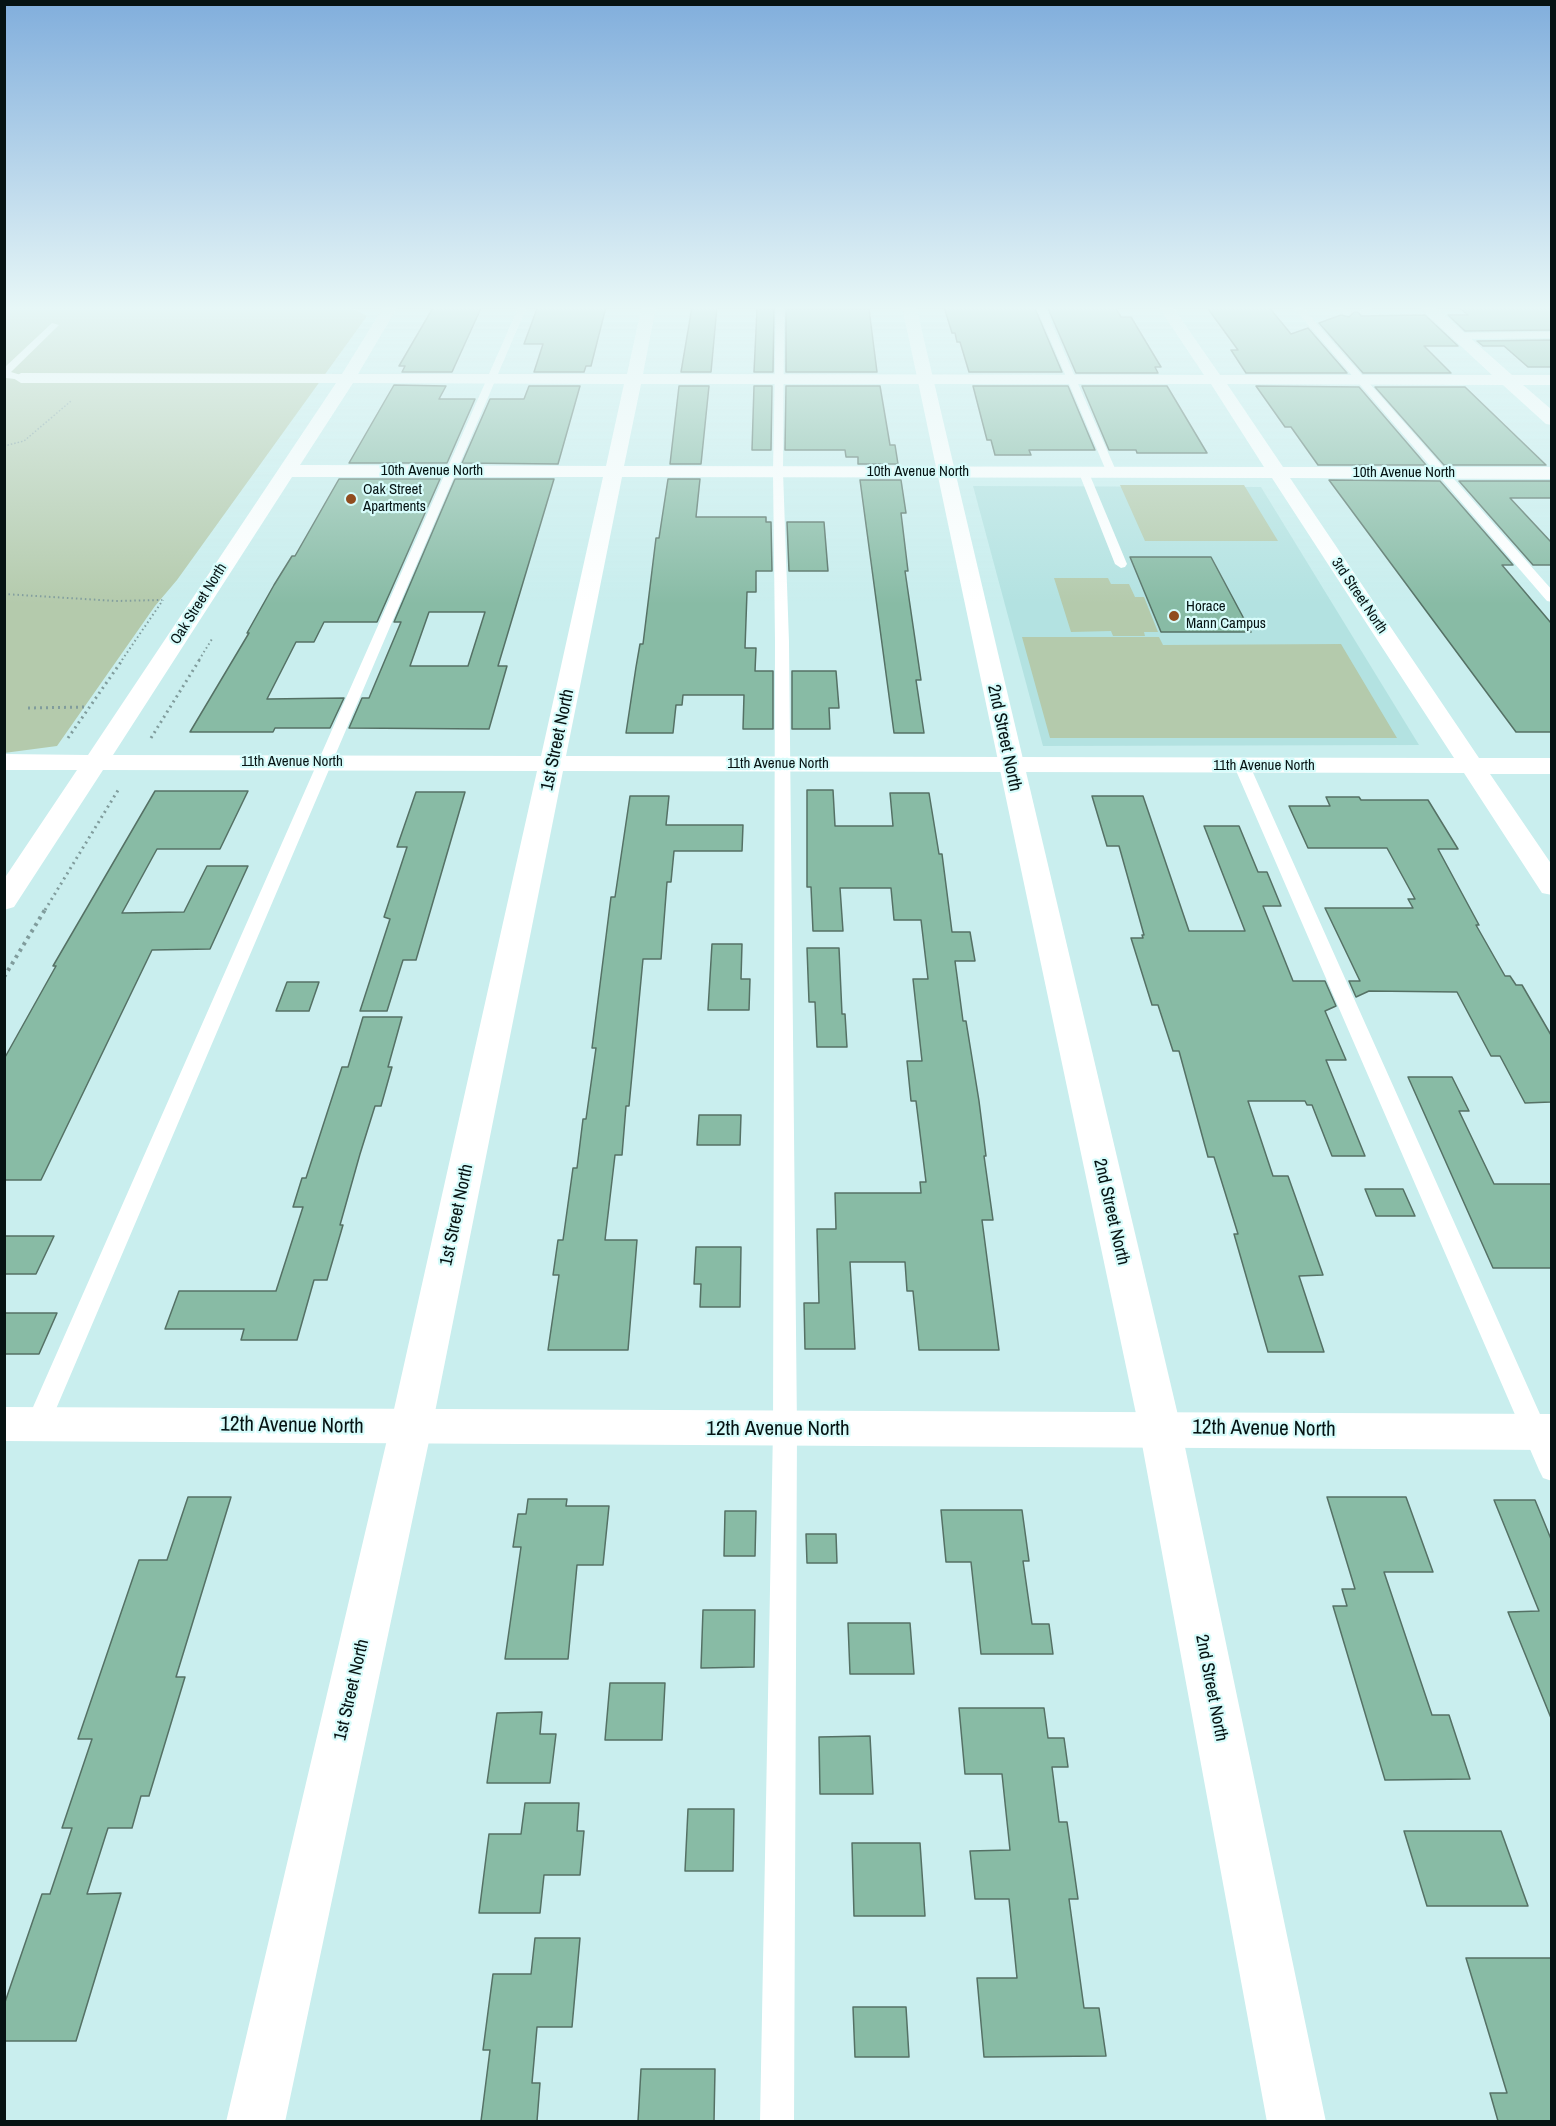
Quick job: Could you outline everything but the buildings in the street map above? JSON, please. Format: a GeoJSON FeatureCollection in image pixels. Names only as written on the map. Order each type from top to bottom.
{"type":"FeatureCollection","features":[{"type":"Feature","properties":{"kind":"street","name":"Oak Street North"},"geometry":{"type":"LineString","coordinates":[[4,900],[97,762],[330,405]]}},
{"type":"Feature","properties":{"kind":"street","name":"1st Street North"},"geometry":{"type":"LineString","coordinates":[[255,2121],[411,1427],[628,405]]}},
{"type":"Feature","properties":{"kind":"street","name":"2nd Street North"},"geometry":{"type":"LineString","coordinates":[[932,405],[1010,765],[1160,1428],[1297,2121]]}},
{"type":"Feature","properties":{"kind":"street","name":"3rd Street North"},"geometry":{"type":"LineString","coordinates":[[1233,405],[1551,887]]}},
{"type":"Feature","properties":{"kind":"street"},"geometry":{"type":"LineString","coordinates":[[1535,405],[1551,420]]}},
{"type":"Feature","properties":{"kind":"street","name":"10th Avenue North"},"geometry":{"type":"LineString","coordinates":[[285,471],[1551,473]]}},
{"type":"Feature","properties":{"kind":"street","name":"11th Avenue North"},"geometry":{"type":"LineString","coordinates":[[4,762],[1551,765]]}},
{"type":"Feature","properties":{"kind":"street","name":"12th Avenue North"},"geometry":{"type":"LineString","coordinates":[[21,1423],[1543,1432]]}},
{"type":"Feature","properties":{"kind":"lane"},"geometry":{"type":"LineString","coordinates":[[21,1423],[324,762],[449,471],[480,405]]}},
{"type":"Feature","properties":{"kind":"lane"},"geometry":{"type":"LineString","coordinates":[[777,2121],[785,1429],[782,642],[778,472],[780,405]]}},
{"type":"Feature","properties":{"kind":"lane"},"geometry":{"type":"LineString","coordinates":[[1084,405],[1112,473]]}},
{"type":"Feature","properties":{"kind":"lane"},"geometry":{"type":"LineString","coordinates":[[1384,405],[1551,598]]}},
{"type":"Feature","properties":{"kind":"lane"},"geometry":{"type":"LineString","coordinates":[[1084,473],[1121,564]]}},
{"type":"Feature","properties":{"kind":"lane"},"geometry":{"type":"LineString","coordinates":[[1242,766],[1543,1432],[1551,1470]]}},
{"type":"Feature","properties":{"kind":"path"},"geometry":{"type":"LineString","coordinates":[[4,446],[24,441],[66,405]]}},
{"type":"Feature","properties":{"kind":"path"},"geometry":{"type":"LineString","coordinates":[[4,594],[116,601],[163,600],[51,762]]}},
{"type":"Feature","properties":{"kind":"path"},"geometry":{"type":"LineString","coordinates":[[4,977],[218,629]]}},
{"type":"Feature","properties":{"kind":"path"},"geometry":{"type":"LineString","coordinates":[[28,708],[89,708]]}},
{"type":"Feature","properties":{"kind":"shaded area","name":"Horace Mann Campus"},"geometry":{"type":"Polygon","coordinates":[[[973,486],[1261,487],[1419,745],[1043,746],[973,486]]]}},
{"type":"Feature","properties":{"kind":"green space"},"geometry":{"type":"Polygon","coordinates":[[[4,405],[303,405],[177,580],[155,606],[57,746],[4,753],[4,405]]]}},
{"type":"Feature","properties":{"kind":"green space"},"geometry":{"type":"Polygon","coordinates":[[[1120,485],[1244,485],[1278,541],[1145,541],[1120,485]]]}},
{"type":"Feature","properties":{"kind":"green space"},"geometry":{"type":"Polygon","coordinates":[[[1054,578],[1108,578],[1111,584],[1129,584],[1135,597],[1144,597],[1158,632],[1144,632],[1145,636],[1113,636],[1111,631],[1071,632],[1054,578]]]}},
{"type":"Feature","properties":{"kind":"green space"},"geometry":{"type":"Polygon","coordinates":[[[1022,637],[1159,637],[1163,645],[1341,644],[1397,738],[1050,738],[1022,637]]]}},
{"type":"Feature","properties":{"kind":"place","name":"Oak Street Apartments"},"geometry":{"type":"Point","coordinates":[351,499]}},
{"type":"Feature","properties":{"kind":"place","name":"Horace Mann Campus"},"geometry":{"type":"Point","coordinates":[1174,616]}}]}
